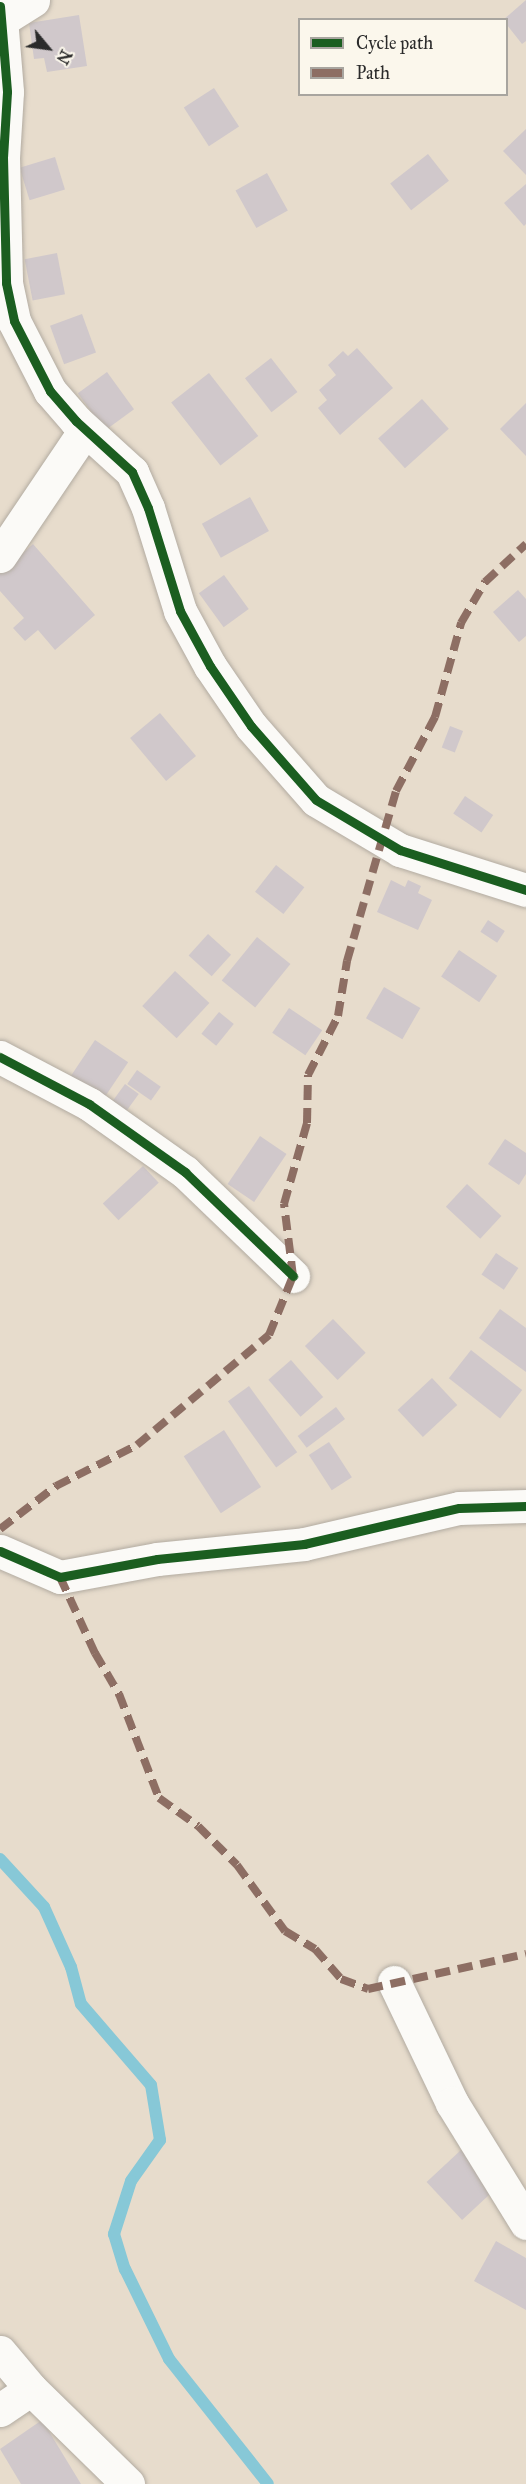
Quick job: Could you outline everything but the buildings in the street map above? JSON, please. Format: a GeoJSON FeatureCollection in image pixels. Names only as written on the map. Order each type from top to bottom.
{"type":"FeatureCollection","features":[{"type":"Feature","properties":{"kind":"street"},"geometry":{"type":"LineString","coordinates":[[33,0],[1,15],[7,92],[3,157],[6,283],[14,321],[27,352],[50,391],[85,430],[132,472],[148,508],[180,611],[210,666],[251,726],[316,800],[400,850],[526,890]]}},
{"type":"Feature","properties":{"kind":"street"},"geometry":{"type":"LineString","coordinates":[[0,556],[85,430]]}},
{"type":"Feature","properties":{"kind":"street"},"geometry":{"type":"LineString","coordinates":[[0,1057],[89,1104],[169,1160],[293,1276]]}},
{"type":"Feature","properties":{"kind":"street"},"geometry":{"type":"LineString","coordinates":[[0,1551],[60,1577],[157,1559],[304,1544],[459,1508],[526,1506]]}},
{"type":"Feature","properties":{"kind":"street"},"geometry":{"type":"LineString","coordinates":[[394,1982],[452,2103],[526,2223]]}},
{"type":"Feature","properties":{"kind":"street"},"geometry":{"type":"LineString","coordinates":[[0,2352],[31,2389],[128,2484]]}},
{"type":"Feature","properties":{"kind":"street"},"geometry":{"type":"LineString","coordinates":[[0,2410],[31,2389]]}},
{"type":"Feature","properties":{"kind":"waterway"},"geometry":{"type":"LineString","coordinates":[[0,1859],[44,1907],[71,1967],[81,2004],[151,2085],[160,2140],[131,2181],[114,2234],[125,2269],[169,2359],[268,2484]]}},
{"type":"Feature","properties":{"kind":"marked path"},"geometry":{"type":"LineString","coordinates":[[0,1529],[56,1486],[137,1445],[269,1335],[293,1276],[284,1204],[307,1123],[308,1075],[338,1016],[347,961],[396,791],[435,717],[461,623],[485,582],[526,544]]}},
{"type":"Feature","properties":{"kind":"marked path"},"geometry":{"type":"LineString","coordinates":[[60,1577],[95,1653],[119,1694],[159,1798],[198,1826],[237,1865],[285,1931],[315,1949],[341,1979],[368,1989],[526,1954]]}},
{"type":"Feature","properties":{"kind":"cycle path"},"geometry":{"type":"LineString","coordinates":[[0,6],[7,92],[3,157],[6,283],[14,321],[50,391],[76,421],[132,472],[148,508],[180,611],[210,666],[251,726],[316,800],[400,850],[526,890]]}},
{"type":"Feature","properties":{"kind":"cycle path"},"geometry":{"type":"LineString","coordinates":[[0,1057],[89,1104],[185,1172],[293,1276]]}},
{"type":"Feature","properties":{"kind":"cycle path"},"geometry":{"type":"LineString","coordinates":[[0,1551],[60,1577],[157,1559],[304,1544],[459,1508],[526,1506]]}}]}
